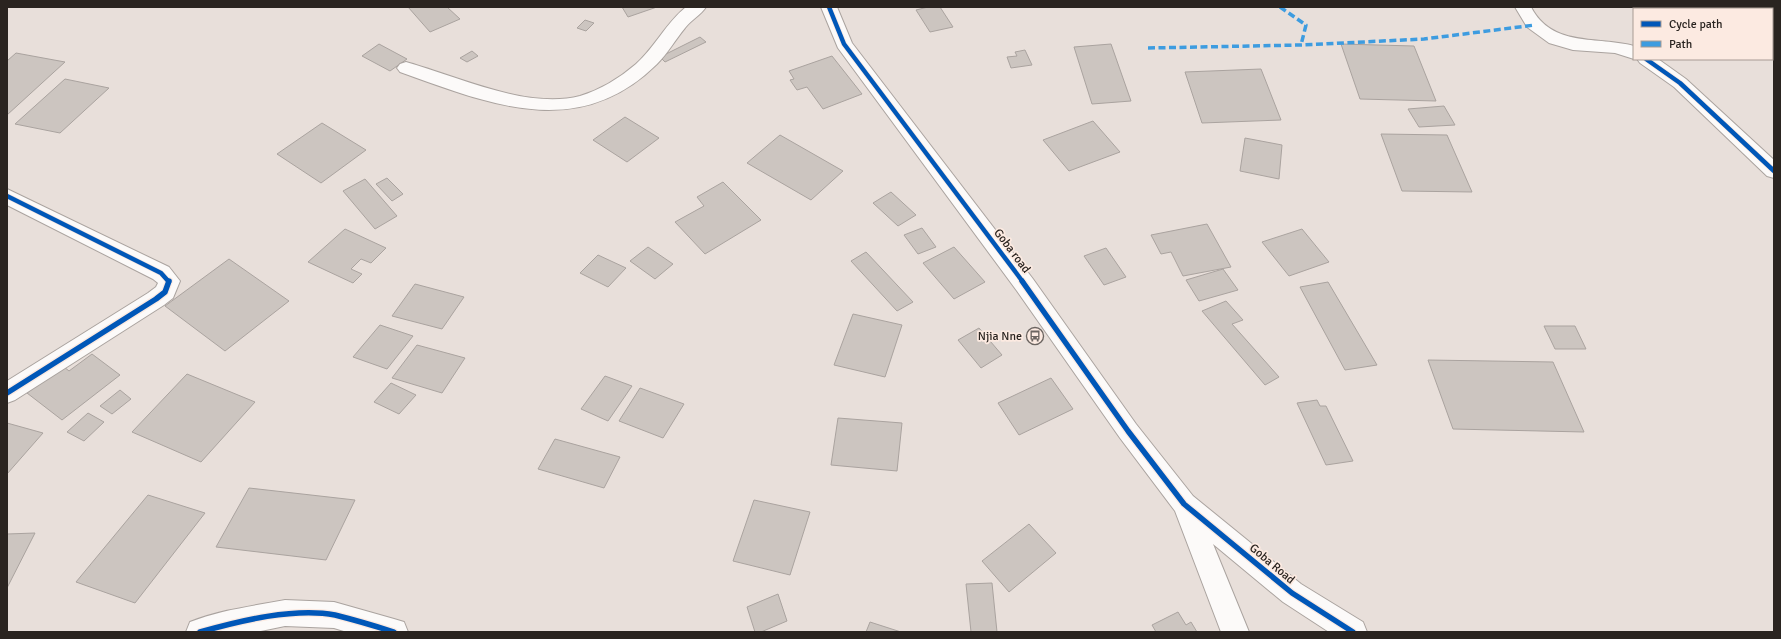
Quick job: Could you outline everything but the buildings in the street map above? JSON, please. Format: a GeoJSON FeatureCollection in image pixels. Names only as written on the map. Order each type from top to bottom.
{"type":"FeatureCollection","features":[{"type":"Feature","properties":{"kind":"street"},"geometry":{"type":"LineString","coordinates":[[406,68],[466,89],[516,101],[558,105],[582,102],[613,88],[640,70],[659,51],[688,11],[698,7]]}},
{"type":"Feature","properties":{"kind":"street","name":"Goba road"},"geometry":{"type":"LineString","coordinates":[[829,7],[844,44],[1025,285],[1128,431],[1184,504]]}},
{"type":"Feature","properties":{"kind":"street"},"geometry":{"type":"LineString","coordinates":[[1523,7],[1527,16],[1542,32],[1561,42],[1584,46],[1603,45],[1633,53]]}},
{"type":"Feature","properties":{"kind":"street"},"geometry":{"type":"LineString","coordinates":[[1647,60],[1680,83],[1774,171]]}},
{"type":"Feature","properties":{"kind":"street"},"geometry":{"type":"LineString","coordinates":[[7,196],[161,273],[169,281],[165,292],[156,299],[7,393]]}},
{"type":"Feature","properties":{"kind":"street"},"geometry":{"type":"LineString","coordinates":[[1184,504],[1235,632]]}},
{"type":"Feature","properties":{"kind":"street","name":"Goba Road"},"geometry":{"type":"LineString","coordinates":[[1184,504],[1292,593],[1353,632]]}},
{"type":"Feature","properties":{"kind":"street"},"geometry":{"type":"LineString","coordinates":[[200,632],[224,625],[285,613],[334,615],[394,632]]}},
{"type":"Feature","properties":{"kind":"marked path"},"geometry":{"type":"LineString","coordinates":[[1280,7],[1306,25],[1301,45]]}},
{"type":"Feature","properties":{"kind":"marked path"},"geometry":{"type":"LineString","coordinates":[[1148,48],[1301,45],[1424,39],[1535,25]]}},
{"type":"Feature","properties":{"kind":"cycle path"},"geometry":{"type":"LineString","coordinates":[[829,7],[844,44],[1025,285],[1128,431],[1184,504],[1292,593],[1353,632]]}},
{"type":"Feature","properties":{"kind":"cycle path"},"geometry":{"type":"LineString","coordinates":[[1647,60],[1680,83],[1774,171]]}},
{"type":"Feature","properties":{"kind":"cycle path"},"geometry":{"type":"LineString","coordinates":[[7,196],[161,273],[169,281],[165,292],[156,299],[7,393]]}},
{"type":"Feature","properties":{"kind":"cycle path"},"geometry":{"type":"LineString","coordinates":[[200,632],[224,625],[285,613],[334,615],[394,632]]}},
{"type":"Feature","properties":{"kind":"place","name":"Njia Nne"},"geometry":{"type":"Point","coordinates":[1035,336]}}]}
